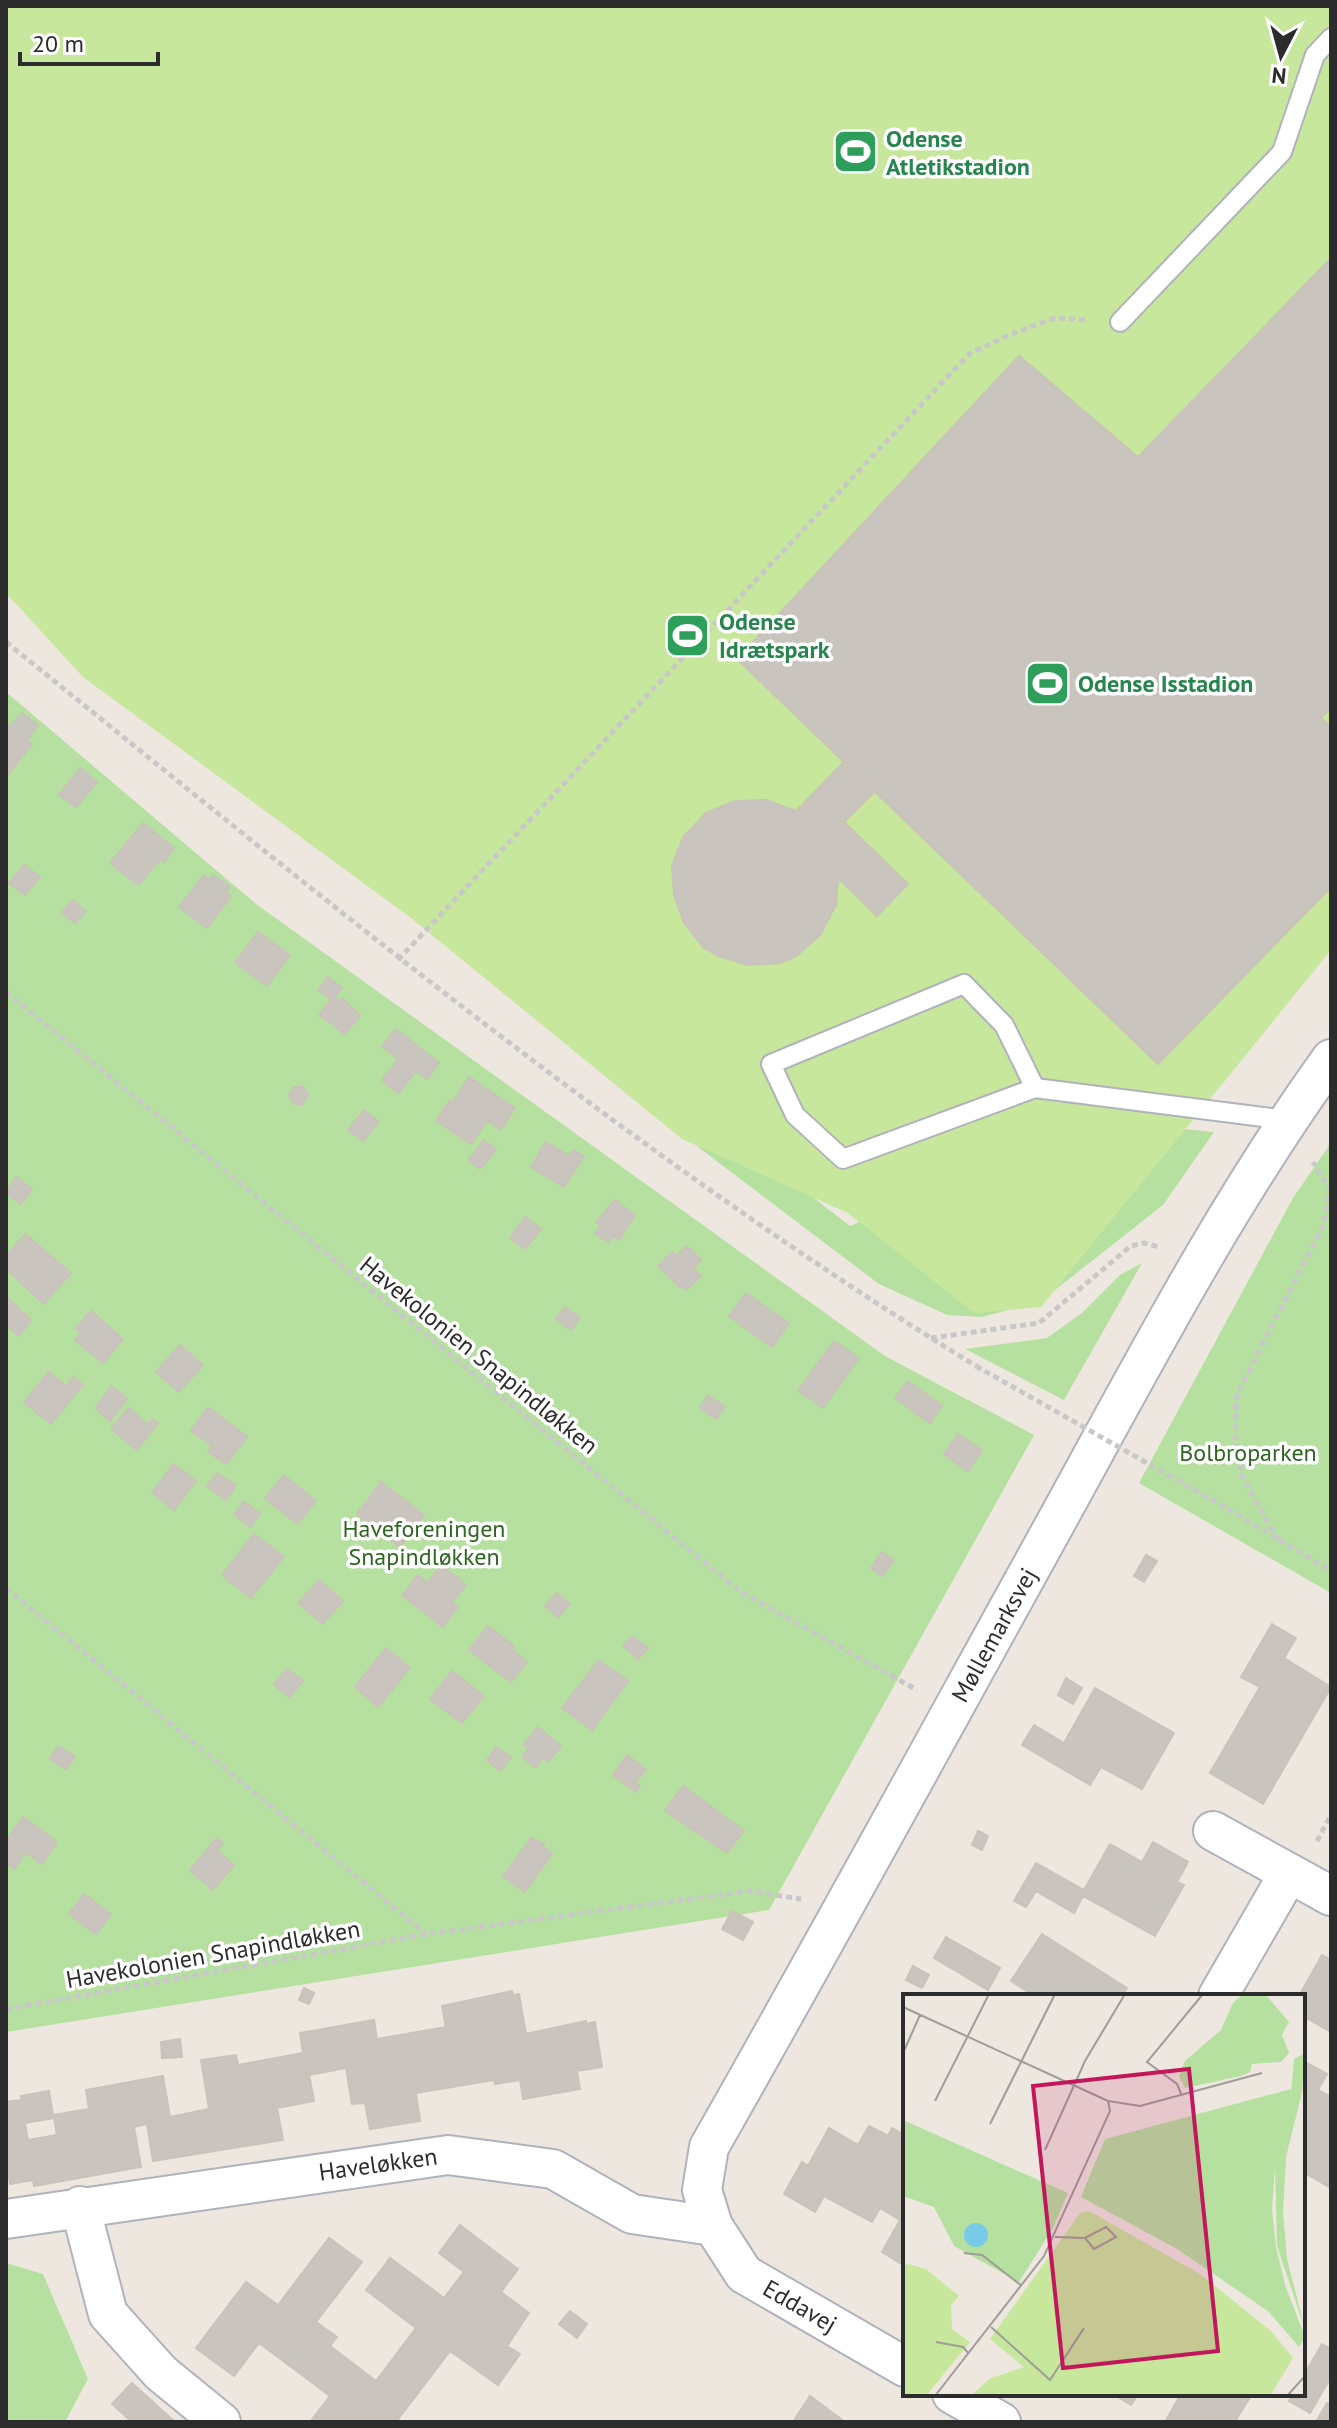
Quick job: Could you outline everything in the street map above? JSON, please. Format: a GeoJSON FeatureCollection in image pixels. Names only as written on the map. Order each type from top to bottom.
{"type":"FeatureCollection","features":[{"type":"Feature","properties":{"kind":"street","name":"Møllemarksvej"},"geometry":{"type":"LineString","coordinates":[[713,2226],[702,2190],[709,2147],[846,1907],[1198,1263],[1287,1120],[1331,1059]]}},
{"type":"Feature","properties":{"kind":"street"},"geometry":{"type":"LineString","coordinates":[[1213,1831],[1331,1896]]}},
{"type":"Feature","properties":{"kind":"street"},"geometry":{"type":"LineString","coordinates":[[1219,1994],[1289,1873]]}},
{"type":"Feature","properties":{"kind":"street","name":"Haveløkken"},"geometry":{"type":"LineString","coordinates":[[6,2219],[448,2155],[553,2169],[632,2214],[713,2226]]}},
{"type":"Feature","properties":{"kind":"street"},"geometry":{"type":"LineString","coordinates":[[80,2206],[108,2314],[161,2373],[221,2422]]}},
{"type":"Feature","properties":{"kind":"street","name":"Eddavej"},"geometry":{"type":"LineString","coordinates":[[713,2226],[744,2274],[903,2366]]}},
{"type":"Feature","properties":{"kind":"lane"},"geometry":{"type":"LineString","coordinates":[[1120,322],[1282,152],[1315,55],[1331,38]]}},
{"type":"Feature","properties":{"kind":"lane"},"geometry":{"type":"LineString","coordinates":[[1035,1088],[1004,1025],[964,984],[771,1064],[795,1115],[843,1159],[1035,1088],[1287,1120]]}},
{"type":"Feature","properties":{"kind":"path"},"geometry":{"type":"LineString","coordinates":[[398,960],[969,354],[1055,318],[1120,322]]}},
{"type":"Feature","properties":{"kind":"path"},"geometry":{"type":"LineString","coordinates":[[6,642],[398,960],[745,1217],[976,1366],[1331,1571]]}},
{"type":"Feature","properties":{"kind":"path","name":"Havekolonien Snapindløkken"},"geometry":{"type":"LineString","coordinates":[[6,992],[741,1592],[953,1709]]}},
{"type":"Feature","properties":{"kind":"path"},"geometry":{"type":"LineString","coordinates":[[1278,1540],[1243,1478],[1235,1445],[1237,1394],[1323,1226],[1330,1190],[1287,1120]]}},
{"type":"Feature","properties":{"kind":"path"},"geometry":{"type":"LineString","coordinates":[[930,1338],[1039,1323],[1131,1246],[1144,1243],[1154,1245],[1198,1263]]}},
{"type":"Feature","properties":{"kind":"path","name":"Havekolonien Snapindløkken"},"geometry":{"type":"LineString","coordinates":[[6,1588],[427,1934]]}},
{"type":"Feature","properties":{"kind":"path","name":"Havekolonien Snapindløkken"},"geometry":{"type":"LineString","coordinates":[[6,2009],[427,1934],[749,1891],[846,1907]]}},
{"type":"Feature","properties":{"kind":"green space","name":"Odense Idrætspark"},"geometry":{"type":"Polygon","coordinates":[[[6,6],[1331,6],[1331,950],[1041,1307],[974,1313],[848,1213],[682,1139],[411,918],[83,677],[6,593],[6,6]]]}},
{"type":"Feature","properties":{"kind":"green space","name":"Haveforeningen Snapindløkken"},"geometry":{"type":"Polygon","coordinates":[[[6,692],[256,904],[885,1356],[1034,1435],[769,1910],[6,2032],[6,692]]]}},
{"type":"Feature","properties":{"kind":"green space"},"geometry":{"type":"Polygon","coordinates":[[[487,974],[705,1114],[850,1226],[1087,1119],[1214,1132],[1163,1205],[1041,1301],[982,1317],[947,1315],[879,1284],[702,1150],[487,974]]]}},
{"type":"Feature","properties":{"kind":"green space","name":"Bolbroparken"},"geometry":{"type":"Polygon","coordinates":[[[1331,1143],[1331,1593],[1139,1483],[1293,1198],[1331,1143]]]}},
{"type":"Feature","properties":{"kind":"green space"},"geometry":{"type":"Polygon","coordinates":[[[1142,1263],[1064,1400],[965,1349],[1047,1338],[1082,1313],[1120,1275],[1142,1263]]]}},
{"type":"Feature","properties":{"kind":"green space"},"geometry":{"type":"Polygon","coordinates":[[[6,2263],[43,2274],[88,2379],[65,2422],[6,2422],[6,2263]]]}},
{"type":"Feature","properties":{"kind":"building","name":"Odense Isstadion"},"geometry":{"type":"Polygon","coordinates":[[[1331,258],[1331,708],[1321,718],[1331,727],[1331,887],[1158,1064],[737,659],[1019,356],[1138,457],[1331,258]]]}},
{"type":"Feature","properties":{"kind":"building"},"geometry":{"type":"Polygon","coordinates":[[[22,713],[38,725],[27,740],[32,744],[6,777],[6,723],[11,726],[22,713]]]}},
{"type":"Feature","properties":{"kind":"building"},"geometry":{"type":"Polygon","coordinates":[[[844,762],[874,792],[844,822],[908,884],[877,916],[838,878],[836,905],[820,935],[795,957],[780,963],[748,965],[704,948],[684,923],[674,895],[672,865],[684,836],[706,813],[735,801],[766,800],[796,811],[844,762]]]}},
{"type":"Feature","properties":{"kind":"building"},"geometry":{"type":"Polygon","coordinates":[[[80,768],[97,782],[76,807],[59,795],[80,768]]]}},
{"type":"Feature","properties":{"kind":"building"},"geometry":{"type":"Polygon","coordinates":[[[143,823],[174,848],[164,862],[160,859],[138,885],[110,863],[143,823]]]}},
{"type":"Feature","properties":{"kind":"building"},"geometry":{"type":"Polygon","coordinates":[[[24,865],[40,877],[25,895],[9,883],[24,865]]]}},
{"type":"Feature","properties":{"kind":"building"},"geometry":{"type":"Polygon","coordinates":[[[204,875],[209,880],[213,875],[230,887],[226,892],[231,896],[207,928],[179,907],[204,875]]]}},
{"type":"Feature","properties":{"kind":"building"},"geometry":{"type":"Polygon","coordinates":[[[73,900],[86,911],[75,923],[62,912],[73,900]]]}},
{"type":"Feature","properties":{"kind":"building"},"geometry":{"type":"Polygon","coordinates":[[[258,932],[290,955],[267,986],[235,962],[258,932]]]}},
{"type":"Feature","properties":{"kind":"building"},"geometry":{"type":"Polygon","coordinates":[[[328,977],[342,988],[334,998],[340,1001],[342,998],[360,1015],[345,1034],[319,1015],[331,999],[318,990],[328,977]]]}},
{"type":"Feature","properties":{"kind":"building"},"geometry":{"type":"Polygon","coordinates":[[[396,1029],[439,1063],[427,1079],[416,1071],[399,1093],[382,1080],[398,1059],[382,1046],[396,1029]]]}},
{"type":"Feature","properties":{"kind":"building"},"geometry":{"type":"Polygon","coordinates":[[[469,1077],[515,1108],[501,1130],[487,1120],[471,1144],[436,1121],[469,1077]]]}},
{"type":"Feature","properties":{"kind":"building"},"geometry":{"type":"Polygon","coordinates":[[[293,1087],[303,1087],[308,1095],[303,1104],[294,1104],[289,1096],[293,1087]]]}},
{"type":"Feature","properties":{"kind":"building"},"geometry":{"type":"Polygon","coordinates":[[[364,1110],[379,1122],[363,1141],[348,1130],[364,1110]]]}},
{"type":"Feature","properties":{"kind":"building"},"geometry":{"type":"Polygon","coordinates":[[[484,1140],[496,1150],[480,1169],[468,1160],[484,1140]]]}},
{"type":"Feature","properties":{"kind":"building"},"geometry":{"type":"Polygon","coordinates":[[[546,1142],[569,1156],[573,1150],[584,1156],[564,1187],[531,1167],[546,1142]]]}},
{"type":"Feature","properties":{"kind":"building"},"geometry":{"type":"Polygon","coordinates":[[[16,1177],[32,1189],[21,1204],[6,1193],[16,1177]]]}},
{"type":"Feature","properties":{"kind":"building"},"geometry":{"type":"Polygon","coordinates":[[[615,1200],[635,1215],[619,1240],[613,1236],[608,1242],[595,1233],[601,1226],[596,1222],[615,1200]]]}},
{"type":"Feature","properties":{"kind":"building"},"geometry":{"type":"Polygon","coordinates":[[[525,1217],[541,1229],[525,1249],[510,1238],[525,1217]]]}},
{"type":"Feature","properties":{"kind":"building"},"geometry":{"type":"Polygon","coordinates":[[[25,1234],[71,1273],[44,1304],[6,1269],[6,1256],[25,1234]]]}},
{"type":"Feature","properties":{"kind":"building"},"geometry":{"type":"Polygon","coordinates":[[[687,1246],[701,1260],[693,1269],[701,1276],[686,1290],[658,1266],[672,1252],[677,1256],[687,1246]]]}},
{"type":"Feature","properties":{"kind":"building"},"geometry":{"type":"Polygon","coordinates":[[[746,1293],[789,1323],[772,1347],[729,1316],[746,1293]]]}},
{"type":"Feature","properties":{"kind":"building"},"geometry":{"type":"Polygon","coordinates":[[[6,1296],[31,1320],[19,1336],[6,1325],[6,1296]]]}},
{"type":"Feature","properties":{"kind":"building"},"geometry":{"type":"Polygon","coordinates":[[[565,1307],[580,1318],[571,1330],[556,1319],[565,1307]]]}},
{"type":"Feature","properties":{"kind":"building"},"geometry":{"type":"Polygon","coordinates":[[[91,1311],[123,1339],[103,1363],[75,1340],[81,1333],[76,1328],[91,1311]]]}},
{"type":"Feature","properties":{"kind":"building"},"geometry":{"type":"Polygon","coordinates":[[[834,1341],[859,1358],[823,1408],[798,1391],[834,1341]]]}},
{"type":"Feature","properties":{"kind":"building"},"geometry":{"type":"Polygon","coordinates":[[[180,1345],[203,1365],[179,1392],[156,1372],[180,1345]]]}},
{"type":"Feature","properties":{"kind":"building"},"geometry":{"type":"Polygon","coordinates":[[[49,1372],[66,1386],[73,1377],[83,1385],[51,1424],[24,1402],[49,1372]]]}},
{"type":"Feature","properties":{"kind":"building"},"geometry":{"type":"Polygon","coordinates":[[[908,1381],[942,1406],[930,1423],[895,1398],[908,1381]]]}},
{"type":"Feature","properties":{"kind":"building"},"geometry":{"type":"Polygon","coordinates":[[[112,1386],[127,1399],[110,1421],[95,1408],[112,1386]]]}},
{"type":"Feature","properties":{"kind":"building"},"geometry":{"type":"Polygon","coordinates":[[[708,1395],[725,1407],[716,1419],[700,1408],[708,1395]]]}},
{"type":"Feature","properties":{"kind":"building"},"geometry":{"type":"Polygon","coordinates":[[[208,1407],[247,1437],[226,1464],[208,1451],[212,1446],[191,1431],[208,1407]]]}},
{"type":"Feature","properties":{"kind":"building"},"geometry":{"type":"Polygon","coordinates":[[[129,1408],[148,1425],[153,1419],[158,1423],[137,1450],[111,1429],[129,1408]]]}},
{"type":"Feature","properties":{"kind":"building"},"geometry":{"type":"Polygon","coordinates":[[[958,1434],[982,1450],[968,1471],[944,1454],[958,1434]]]}},
{"type":"Feature","properties":{"kind":"building"},"geometry":{"type":"Polygon","coordinates":[[[173,1464],[196,1481],[174,1510],[152,1493],[173,1464]]]}},
{"type":"Feature","properties":{"kind":"building"},"geometry":{"type":"Polygon","coordinates":[[[217,1473],[236,1485],[226,1500],[207,1486],[217,1473]]]}},
{"type":"Feature","properties":{"kind":"building"},"geometry":{"type":"Polygon","coordinates":[[[284,1475],[316,1501],[297,1524],[265,1498],[284,1475]]]}},
{"type":"Feature","properties":{"kind":"building"},"geometry":{"type":"Polygon","coordinates":[[[381,1482],[424,1515],[400,1547],[357,1514],[381,1482]]]}},
{"type":"Feature","properties":{"kind":"building"},"geometry":{"type":"Polygon","coordinates":[[[244,1501],[260,1514],[250,1527],[234,1514],[244,1501]]]}},
{"type":"Feature","properties":{"kind":"building"},"geometry":{"type":"Polygon","coordinates":[[[254,1534],[284,1557],[251,1598],[222,1575],[254,1534]]]}},
{"type":"Feature","properties":{"kind":"building"},"geometry":{"type":"Polygon","coordinates":[[[882,1552],[894,1560],[882,1576],[871,1568],[882,1552]]]}},
{"type":"Feature","properties":{"kind":"building"},"geometry":{"type":"Polygon","coordinates":[[[1146,1555],[1157,1561],[1144,1582],[1134,1576],[1146,1555]]]}},
{"type":"Feature","properties":{"kind":"building"},"geometry":{"type":"Polygon","coordinates":[[[441,1565],[466,1585],[452,1603],[458,1607],[443,1627],[402,1595],[418,1575],[427,1583],[441,1565]]]}},
{"type":"Feature","properties":{"kind":"building"},"geometry":{"type":"Polygon","coordinates":[[[319,1580],[343,1601],[323,1624],[298,1603],[319,1580]]]}},
{"type":"Feature","properties":{"kind":"building"},"geometry":{"type":"Polygon","coordinates":[[[557,1593],[570,1604],[558,1617],[545,1606],[557,1593]]]}},
{"type":"Feature","properties":{"kind":"building"},"geometry":{"type":"Polygon","coordinates":[[[1272,1624],[1296,1638],[1284,1658],[1331,1687],[1263,1804],[1210,1773],[1260,1687],[1241,1677],[1272,1624]]]}},
{"type":"Feature","properties":{"kind":"building"},"geometry":{"type":"Polygon","coordinates":[[[488,1626],[514,1646],[512,1649],[527,1662],[511,1682],[469,1650],[488,1626]]]}},
{"type":"Feature","properties":{"kind":"building"},"geometry":{"type":"Polygon","coordinates":[[[632,1636],[648,1648],[638,1659],[623,1646],[632,1636]]]}},
{"type":"Feature","properties":{"kind":"building"},"geometry":{"type":"Polygon","coordinates":[[[386,1648],[410,1668],[378,1707],[355,1687],[386,1648]]]}},
{"type":"Feature","properties":{"kind":"building"},"geometry":{"type":"Polygon","coordinates":[[[599,1660],[628,1681],[592,1730],[562,1708],[599,1660]]]}},
{"type":"Feature","properties":{"kind":"building"},"geometry":{"type":"Polygon","coordinates":[[[287,1669],[303,1681],[290,1697],[274,1685],[287,1669]]]}},
{"type":"Feature","properties":{"kind":"building"},"geometry":{"type":"Polygon","coordinates":[[[452,1671],[484,1696],[462,1723],[430,1699],[452,1671]]]}},
{"type":"Feature","properties":{"kind":"building"},"geometry":{"type":"Polygon","coordinates":[[[1066,1678],[1082,1688],[1073,1704],[1058,1695],[1066,1678]]]}},
{"type":"Feature","properties":{"kind":"building"},"geometry":{"type":"Polygon","coordinates":[[[1095,1688],[1174,1733],[1142,1789],[1101,1767],[1090,1785],[1022,1745],[1034,1725],[1064,1743],[1095,1688]]]}},
{"type":"Feature","properties":{"kind":"building"},"geometry":{"type":"Polygon","coordinates":[[[538,1727],[561,1746],[548,1762],[543,1758],[536,1767],[522,1757],[529,1748],[524,1744],[538,1727]]]}},
{"type":"Feature","properties":{"kind":"building"},"geometry":{"type":"Polygon","coordinates":[[[58,1746],[75,1756],[66,1769],[50,1759],[58,1746]]]}},
{"type":"Feature","properties":{"kind":"building"},"geometry":{"type":"Polygon","coordinates":[[[496,1747],[511,1757],[501,1771],[487,1760],[496,1747]]]}},
{"type":"Feature","properties":{"kind":"building"},"geometry":{"type":"Polygon","coordinates":[[[627,1755],[646,1769],[636,1782],[640,1786],[636,1792],[613,1775],[627,1755]]]}},
{"type":"Feature","properties":{"kind":"building"},"geometry":{"type":"Polygon","coordinates":[[[683,1786],[744,1831],[727,1853],[665,1811],[683,1786]]]}},
{"type":"Feature","properties":{"kind":"building"},"geometry":{"type":"Polygon","coordinates":[[[23,1817],[57,1842],[42,1864],[26,1852],[14,1869],[6,1863],[6,1841],[23,1817]]]}},
{"type":"Feature","properties":{"kind":"building"},"geometry":{"type":"Polygon","coordinates":[[[978,1831],[988,1836],[982,1850],[972,1845],[978,1831]]]}},
{"type":"Feature","properties":{"kind":"building"},"geometry":{"type":"Polygon","coordinates":[[[217,1838],[223,1843],[217,1851],[234,1865],[213,1890],[190,1870],[217,1838]]]}},
{"type":"Feature","properties":{"kind":"building"},"geometry":{"type":"Polygon","coordinates":[[[531,1838],[544,1844],[542,1846],[552,1854],[525,1892],[503,1877],[531,1838]]]}},
{"type":"Feature","properties":{"kind":"building"},"geometry":{"type":"Polygon","coordinates":[[[1153,1842],[1188,1862],[1177,1882],[1184,1885],[1155,1936],[1083,1896],[1074,1913],[1036,1891],[1026,1907],[1014,1901],[1036,1863],[1084,1890],[1110,1844],[1142,1862],[1153,1842]]]}},
{"type":"Feature","properties":{"kind":"building"},"geometry":{"type":"Polygon","coordinates":[[[84,1894],[111,1914],[96,1934],[69,1914],[84,1894]]]}},
{"type":"Feature","properties":{"kind":"building"},"geometry":{"type":"Polygon","coordinates":[[[732,1911],[753,1922],[743,1940],[722,1929],[732,1911]]]}},
{"type":"Feature","properties":{"kind":"building"},"geometry":{"type":"Polygon","coordinates":[[[1042,1934],[1127,1988],[1123,1994],[1031,1994],[1011,1981],[1042,1934]]]}},
{"type":"Feature","properties":{"kind":"building"},"geometry":{"type":"Polygon","coordinates":[[[946,1937],[1000,1968],[988,1990],[934,1958],[946,1937]]]}},
{"type":"Feature","properties":{"kind":"building"},"geometry":{"type":"Polygon","coordinates":[[[1322,1955],[1331,1960],[1331,2032],[1305,2017],[1305,1994],[1300,1994],[1322,1955]]]}},
{"type":"Feature","properties":{"kind":"building"},"geometry":{"type":"Polygon","coordinates":[[[913,1966],[929,1975],[922,1988],[906,1980],[913,1966]]]}},
{"type":"Feature","properties":{"kind":"building"},"geometry":{"type":"Polygon","coordinates":[[[304,1988],[314,1993],[309,2004],[299,2000],[304,1988]]]}},
{"type":"Feature","properties":{"kind":"building"},"geometry":{"type":"Polygon","coordinates":[[[512,1991],[513,1995],[519,1994],[526,2034],[586,2021],[586,2024],[595,2022],[602,2067],[577,2071],[580,2089],[523,2099],[520,2080],[495,2084],[494,2080],[416,2093],[420,2121],[370,2129],[365,2103],[352,2104],[346,2068],[309,2075],[314,2101],[277,2108],[283,2140],[153,2161],[147,2124],[134,2127],[141,2167],[34,2186],[33,2180],[10,2184],[6,2159],[6,2102],[49,2091],[53,2115],[89,2109],[86,2090],[163,2076],[170,2117],[209,2109],[201,2060],[236,2055],[238,2065],[303,2053],[300,2033],[374,2020],[377,2039],[446,2027],[442,2006],[512,1991]],[[54,2118],[25,2123],[28,2140],[57,2135],[54,2118]]]}},
{"type":"Feature","properties":{"kind":"building"},"geometry":{"type":"Polygon","coordinates":[[[180,2039],[182,2057],[162,2058],[161,2042],[180,2039]]]}},
{"type":"Feature","properties":{"kind":"building"},"geometry":{"type":"Polygon","coordinates":[[[1305,2062],[1327,2074],[1318,2090],[1331,2097],[1331,2155],[1328,2161],[1331,2163],[1331,2188],[1305,2173],[1305,2062]]]}},
{"type":"Feature","properties":{"kind":"building"},"geometry":{"type":"Polygon","coordinates":[[[869,2126],[888,2136],[892,2128],[903,2134],[903,2265],[882,2252],[900,2220],[880,2208],[872,2222],[824,2196],[815,2212],[784,2194],[802,2162],[808,2166],[829,2128],[858,2145],[869,2126]]]}},
{"type":"Feature","properties":{"kind":"building"},"geometry":{"type":"Polygon","coordinates":[[[460,2225],[518,2269],[501,2292],[529,2313],[507,2346],[520,2354],[498,2385],[450,2351],[396,2422],[363,2422],[359,2419],[357,2422],[310,2422],[330,2396],[259,2343],[234,2376],[196,2348],[246,2282],[278,2305],[329,2238],[362,2262],[316,2322],[337,2337],[330,2346],[376,2381],[416,2328],[366,2290],[390,2258],[444,2298],[464,2272],[439,2253],[460,2225]]]}},
{"type":"Feature","properties":{"kind":"building"},"geometry":{"type":"Polygon","coordinates":[[[570,2311],[587,2324],[577,2338],[559,2324],[570,2311]]]}},
{"type":"Feature","properties":{"kind":"building"},"geometry":{"type":"Polygon","coordinates":[[[1322,2344],[1331,2349],[1331,2377],[1310,2413],[1289,2401],[1292,2396],[1305,2396],[1305,2374],[1322,2344]]]}},
{"type":"Feature","properties":{"kind":"building"},"geometry":{"type":"Polygon","coordinates":[[[132,2383],[175,2422],[132,2422],[112,2404],[132,2383]]]}},
{"type":"Feature","properties":{"kind":"building"},"geometry":{"type":"Polygon","coordinates":[[[810,2396],[845,2422],[793,2422],[810,2396]]]}},
{"type":"Feature","properties":{"kind":"building"},"geometry":{"type":"Polygon","coordinates":[[[1116,2396],[1137,2396],[1131,2405],[1116,2396]]]}},
{"type":"Feature","properties":{"kind":"building"},"geometry":{"type":"Polygon","coordinates":[[[1180,2396],[1251,2396],[1236,2420],[1234,2418],[1231,2422],[1165,2422],[1180,2396]]]}},
{"type":"Feature","properties":{"kind":"building"},"geometry":{"type":"Polygon","coordinates":[[[1327,2403],[1331,2405],[1331,2422],[1316,2422],[1327,2403]]]}},
{"type":"Feature","properties":{"kind":"place","name":"Odense Atletikstadion"},"geometry":{"type":"Point","coordinates":[855,152]}},
{"type":"Feature","properties":{"kind":"place","name":"Odense Idrætspark"},"geometry":{"type":"Point","coordinates":[688,635]}},
{"type":"Feature","properties":{"kind":"place","name":"Odense Isstadion"},"geometry":{"type":"Point","coordinates":[1047,683]}}]}
